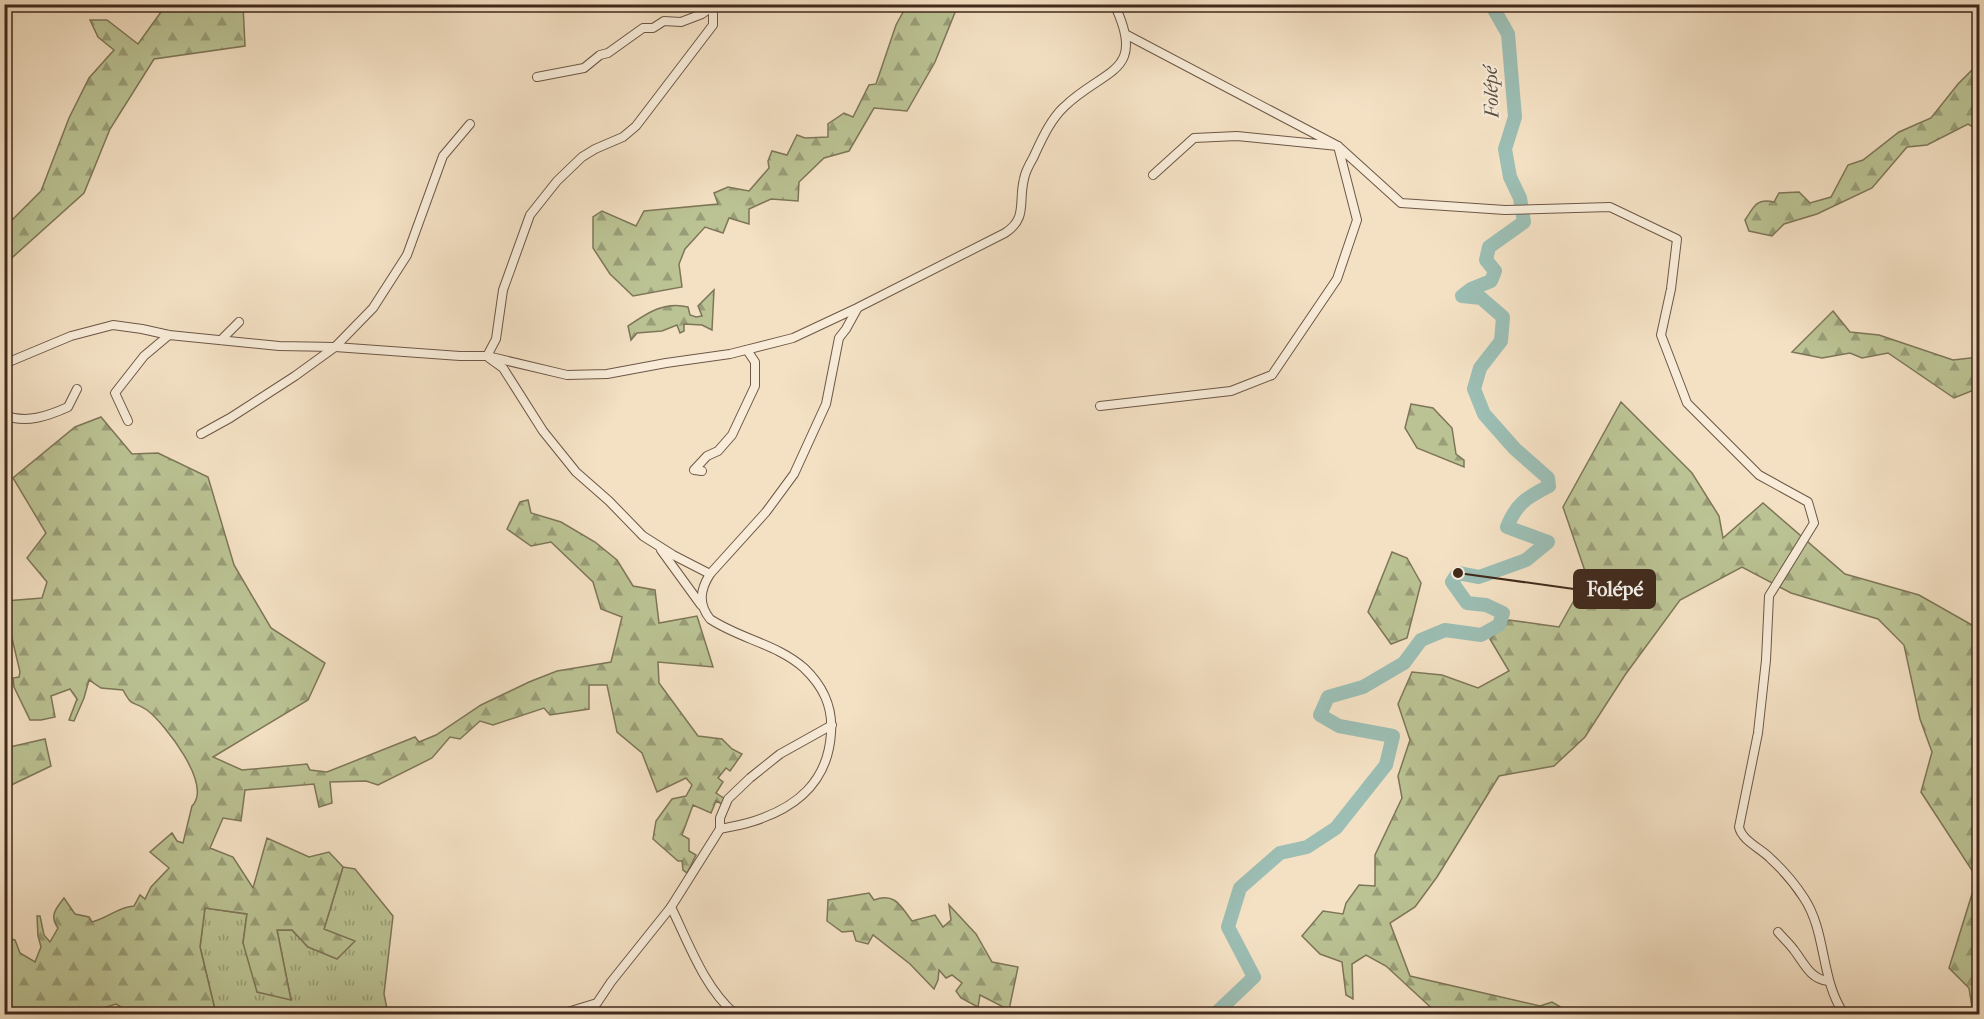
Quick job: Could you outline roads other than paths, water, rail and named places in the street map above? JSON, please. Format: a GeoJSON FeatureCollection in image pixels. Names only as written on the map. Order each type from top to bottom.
{"type":"FeatureCollection","features":[{"type":"Feature","properties":{"kind":"street"},"geometry":{"type":"LineString","coordinates":[[4,364],[71,336],[113,325],[169,335],[279,346],[335,346],[487,356],[567,375],[597,376],[747,350],[793,338],[1005,233],[1016,224],[1020,215],[1023,180],[1046,134],[1062,109],[1119,64],[1127,51],[1127,34],[1114,4]]}},
{"type":"Feature","properties":{"kind":"street"},"geometry":{"type":"LineString","coordinates":[[537,77],[584,68],[643,28],[653,28],[664,21],[681,22],[702,14],[716,5]]}},
{"type":"Feature","properties":{"kind":"street"},"geometry":{"type":"LineString","coordinates":[[487,356],[496,339],[503,290],[530,215],[552,187],[582,157],[623,137],[636,126],[713,25],[716,5]]}},
{"type":"Feature","properties":{"kind":"street"},"geometry":{"type":"LineString","coordinates":[[1127,34],[1338,146],[1401,203],[1505,210],[1610,207],[1677,239],[1671,289],[1661,334],[1687,404],[1760,475],[1808,502],[1814,523],[1769,596],[1766,660],[1758,734],[1739,827],[1742,836],[1772,859],[1806,901],[1817,931],[1828,981],[1844,1014]]}},
{"type":"Feature","properties":{"kind":"street"},"geometry":{"type":"LineString","coordinates":[[201,434],[272,393],[335,346],[374,308],[407,255],[443,156],[470,124]]}},
{"type":"Feature","properties":{"kind":"street"},"geometry":{"type":"LineString","coordinates":[[1153,175],[1194,138],[1237,136],[1338,146]]}},
{"type":"Feature","properties":{"kind":"street"},"geometry":{"type":"LineString","coordinates":[[1100,406],[1231,391],[1272,375],[1337,279],[1357,220],[1338,146]]}},
{"type":"Feature","properties":{"kind":"street"},"geometry":{"type":"LineString","coordinates":[[703,608],[702,593],[710,574],[753,527],[794,474],[826,404],[839,338],[857,308]]}},
{"type":"Feature","properties":{"kind":"street"},"geometry":{"type":"LineString","coordinates":[[221,340],[239,322]]}},
{"type":"Feature","properties":{"kind":"street"},"geometry":{"type":"LineString","coordinates":[[128,421],[115,393],[144,356],[169,335]]}},
{"type":"Feature","properties":{"kind":"street"},"geometry":{"type":"LineString","coordinates":[[702,471],[694,470],[707,456],[718,451],[732,435],[755,386],[755,362],[747,350]]}},
{"type":"Feature","properties":{"kind":"street"},"geometry":{"type":"LineString","coordinates":[[487,356],[505,371],[536,421],[576,472],[609,501],[637,531],[659,547],[710,574]]}},
{"type":"Feature","properties":{"kind":"street"},"geometry":{"type":"LineString","coordinates":[[4,414],[12,418],[42,418],[68,407],[77,389]]}},
{"type":"Feature","properties":{"kind":"street"},"geometry":{"type":"LineString","coordinates":[[659,547],[714,622],[788,656],[802,667],[822,689],[827,699],[832,725],[830,745],[826,763],[812,786],[786,807],[753,822],[720,829]]}},
{"type":"Feature","properties":{"kind":"street"},"geometry":{"type":"LineString","coordinates":[[561,1014],[597,1003],[671,907],[720,829],[720,818],[728,799],[780,754],[832,725]]}},
{"type":"Feature","properties":{"kind":"street"},"geometry":{"type":"LineString","coordinates":[[671,907],[705,975],[720,999],[735,1014]]}},
{"type":"Feature","properties":{"kind":"street"},"geometry":{"type":"LineString","coordinates":[[1778,932],[1809,973],[1828,981]]}},
{"type":"Feature","properties":{"kind":"waterway","name":"Folépé"},"geometry":{"type":"LineString","coordinates":[[1215,1014],[1254,977],[1228,927],[1240,888],[1280,853],[1307,847],[1336,828],[1386,765],[1393,736],[1339,726],[1320,715],[1328,697],[1363,687],[1404,663],[1421,640],[1445,630],[1481,635],[1499,625],[1503,613],[1486,605],[1467,603],[1452,582],[1458,573],[1479,577],[1526,560],[1548,542],[1507,527],[1514,512],[1523,502],[1549,486],[1548,478],[1515,449],[1484,414],[1474,389],[1480,368],[1501,341],[1503,317],[1481,298],[1462,296],[1471,289],[1491,281],[1495,271],[1486,260],[1489,247],[1524,222],[1520,198],[1510,177],[1505,149],[1515,117],[1508,34],[1491,4]]}},
{"type":"Feature","properties":{"kind":"place","name":"Folépé"},"geometry":{"type":"Point","coordinates":[1458,573]}}]}
